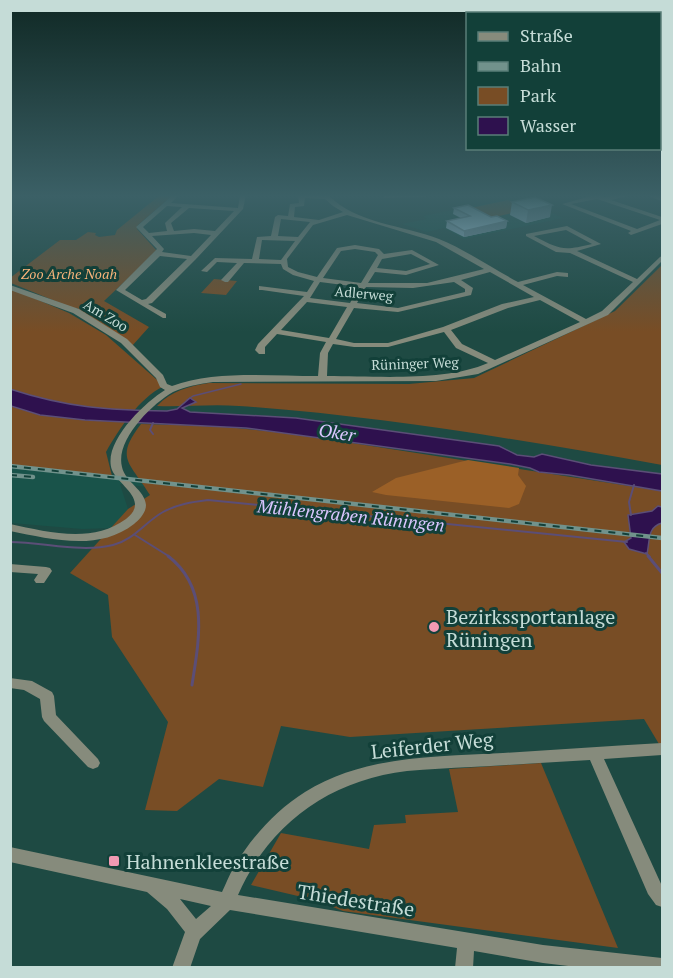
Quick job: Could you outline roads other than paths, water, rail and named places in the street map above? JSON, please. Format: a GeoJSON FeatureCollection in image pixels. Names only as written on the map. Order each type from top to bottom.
{"type":"FeatureCollection","features":[{"type":"Feature","properties":{"kind":"street"},"geometry":{"type":"LineString","coordinates":[[152,241],[160,248],[158,254],[120,290],[163,316]]}},
{"type":"Feature","properties":{"kind":"street"},"geometry":{"type":"LineString","coordinates":[[141,303],[149,301],[209,241]]}},
{"type":"Feature","properties":{"kind":"street"},"geometry":{"type":"LineString","coordinates":[[255,262],[259,241]]}},
{"type":"Feature","properties":{"kind":"street"},"geometry":{"type":"LineString","coordinates":[[283,262],[299,241]]}},
{"type":"Feature","properties":{"kind":"street"},"geometry":{"type":"LineString","coordinates":[[435,241],[586,322]]}},
{"type":"Feature","properties":{"kind":"street"},"geometry":{"type":"LineString","coordinates":[[539,241],[558,251],[571,251],[598,244],[591,241]]}},
{"type":"Feature","properties":{"kind":"street"},"geometry":{"type":"LineString","coordinates":[[262,352],[261,346],[306,297],[339,249],[355,247],[379,254],[412,252],[436,265],[406,273],[373,270]]}},
{"type":"Feature","properties":{"kind":"street"},"geometry":{"type":"LineString","coordinates":[[571,251],[638,282]]}},
{"type":"Feature","properties":{"kind":"street"},"geometry":{"type":"LineString","coordinates":[[158,254],[194,258]]}},
{"type":"Feature","properties":{"kind":"street"},"geometry":{"type":"LineString","coordinates":[[322,379],[323,358],[330,342],[353,306],[379,254]]}},
{"type":"Feature","properties":{"kind":"street","name":"Rüninger Weg"},"geometry":{"type":"LineString","coordinates":[[171,390],[209,380],[444,378],[475,372],[605,313],[663,258]]}},
{"type":"Feature","properties":{"kind":"street"},"geometry":{"type":"LineString","coordinates":[[205,271],[215,260],[283,262]]}},
{"type":"Feature","properties":{"kind":"street"},"geometry":{"type":"LineString","coordinates":[[225,280],[241,262]]}},
{"type":"Feature","properties":{"kind":"street"},"geometry":{"type":"LineString","coordinates":[[283,262],[285,268],[293,273],[318,279],[410,287],[490,270]]}},
{"type":"Feature","properties":{"kind":"street"},"geometry":{"type":"LineString","coordinates":[[517,284],[558,274],[565,275]]}},
{"type":"Feature","properties":{"kind":"street","name":"Adlerweg"},"geometry":{"type":"LineString","coordinates":[[262,288],[353,306],[403,309],[468,293],[469,288],[454,279]]}},
{"type":"Feature","properties":{"kind":"street","name":"Am Zoo"},"geometry":{"type":"LineString","coordinates":[[10,287],[76,311],[124,341],[171,390]]}},
{"type":"Feature","properties":{"kind":"street"},"geometry":{"type":"LineString","coordinates":[[275,331],[362,346],[388,345],[446,329],[505,306],[542,297]]}},
{"type":"Feature","properties":{"kind":"street"},"geometry":{"type":"LineString","coordinates":[[446,329],[459,346],[496,363]]}},
{"type":"Feature","properties":{"kind":"street"},"geometry":{"type":"LineString","coordinates":[[10,527],[44,534],[85,537],[110,533],[128,524],[140,510],[140,504],[118,473],[117,447],[150,405],[171,390]]}},
{"type":"Feature","properties":{"kind":"street"},"geometry":{"type":"LineString","coordinates":[[10,568],[46,570],[40,579]]}},
{"type":"Feature","properties":{"kind":"street"},"geometry":{"type":"LineString","coordinates":[[10,683],[27,685],[47,696],[49,717],[93,763]]}},
{"type":"Feature","properties":{"kind":"street","name":"Leiferder Weg"},"geometry":{"type":"LineString","coordinates":[[226,901],[240,872],[287,812],[334,783],[372,770],[407,765],[663,749]]}},
{"type":"Feature","properties":{"kind":"street"},"geometry":{"type":"LineString","coordinates":[[595,754],[654,888],[663,899]]}},
{"type":"Feature","properties":{"kind":"street","name":"Thiedestraße"},"geometry":{"type":"LineString","coordinates":[[10,854],[226,901],[543,954],[663,967]]}},
{"type":"Feature","properties":{"kind":"street"},"geometry":{"type":"LineString","coordinates":[[151,885],[173,903],[195,932]]}},
{"type":"Feature","properties":{"kind":"street"},"geometry":{"type":"LineString","coordinates":[[181,968],[189,942],[195,932],[226,901]]}},
{"type":"Feature","properties":{"kind":"street"},"geometry":{"type":"LineString","coordinates":[[464,968],[466,941]]}},
{"type":"Feature","properties":{"kind":"water","name":"Oker"},"geometry":{"type":"Polygon","coordinates":[[[10,389],[70,404],[126,410],[167,411],[177,409],[190,398],[196,402],[182,408],[190,412],[296,418],[499,446],[517,455],[534,457],[542,454],[591,465],[662,474],[662,491],[539,472],[510,464],[246,428],[85,420],[40,415],[11,406],[10,389]]]}},
{"type":"Feature","properties":{"kind":"water"},"geometry":{"type":"Polygon","coordinates":[[[658,506],[662,507],[662,523],[651,531],[647,554],[629,549],[624,542],[631,538],[628,515],[652,511],[658,506]]]}},
{"type":"Feature","properties":{"kind":"waterway"},"geometry":{"type":"LineString","coordinates":[[187,400],[193,396],[241,384]]}},
{"type":"Feature","properties":{"kind":"waterway"},"geometry":{"type":"LineString","coordinates":[[153,423],[150,430],[153,434]]}},
{"type":"Feature","properties":{"kind":"waterway","name":"Mühlengraben Rüningen"},"geometry":{"type":"LineString","coordinates":[[631,515],[629,502],[634,485]]}},
{"type":"Feature","properties":{"kind":"waterway","name":"Mühlengraben Rüningen"},"geometry":{"type":"LineString","coordinates":[[10,542],[75,548],[113,545],[127,539],[169,509],[208,500],[627,542]]}},
{"type":"Feature","properties":{"kind":"waterway"},"geometry":{"type":"LineString","coordinates":[[135,535],[170,557]]}},
{"type":"Feature","properties":{"kind":"waterway"},"geometry":{"type":"LineString","coordinates":[[646,553],[650,557]]}},
{"type":"Feature","properties":{"kind":"waterway"},"geometry":{"type":"LineString","coordinates":[[168,556],[181,569],[196,599],[199,633],[192,685]]}},
{"type":"Feature","properties":{"kind":"waterway"},"geometry":{"type":"LineString","coordinates":[[648,556],[662,573]]}},
{"type":"Feature","properties":{"kind":"railway"},"geometry":{"type":"LineString","coordinates":[[10,466],[662,538]]}},
{"type":"Feature","properties":{"kind":"railway"},"geometry":{"type":"LineString","coordinates":[[10,475],[33,477]]}},
{"type":"Feature","properties":{"kind":"place","name":"Bezirkssportanlage Rüningen"},"geometry":{"type":"Point","coordinates":[434,627]}},
{"type":"Feature","properties":{"kind":"place","name":"Hahnenkleestraße"},"geometry":{"type":"Point","coordinates":[114,861]}},
{"type":"Feature","properties":{"kind":"park label","name":"Zoo Arche Noah"},"geometry":{"type":"Point","coordinates":[69,273]}}]}
